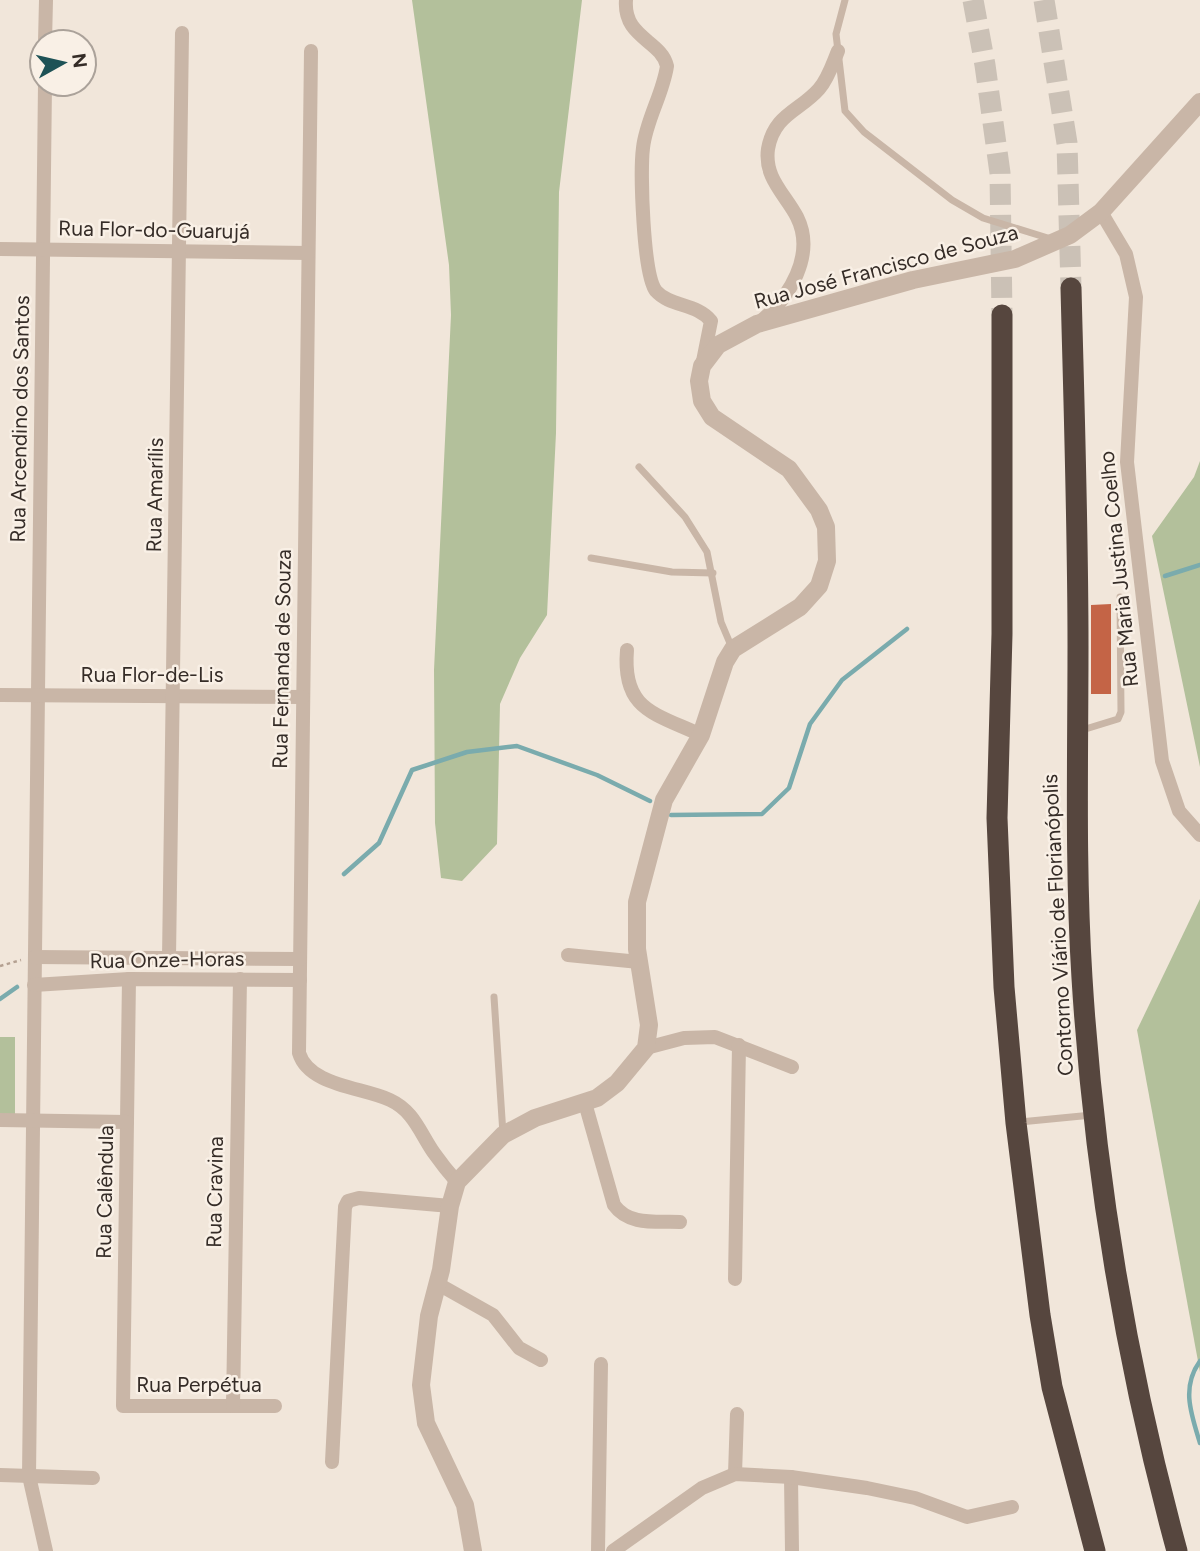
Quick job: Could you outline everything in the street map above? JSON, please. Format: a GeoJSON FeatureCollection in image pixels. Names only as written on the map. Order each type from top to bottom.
{"type":"FeatureCollection","features":[{"type":"Feature","properties":{"kind":"highway","name":"Contorno Viário de Florianópolis"},"geometry":{"type":"LineString","coordinates":[[1071,288],[1077,609],[1077,898],[1093,1115],[1135,1373],[1177,1551]]}},
{"type":"Feature","properties":{"kind":"highway"},"geometry":{"type":"LineString","coordinates":[[1002,315],[1002,634],[997,818],[1004,987],[1016,1123],[1052,1387],[1095,1551]]}},
{"type":"Feature","properties":{"kind":"street"},"geometry":{"type":"LineString","coordinates":[[46,0],[46,28]]}},
{"type":"Feature","properties":{"kind":"street"},"geometry":{"type":"LineString","coordinates":[[474,1551],[468,1513],[426,1423],[421,1365],[429,1315],[438,1284],[450,1206],[457,1182],[503,1135],[535,1118],[585,1103],[617,1083],[646,1048],[649,1025],[639,962],[637,902],[664,800],[701,735],[725,662],[733,649],[751,635],[785,619],[810,597],[824,573],[828,546],[819,510],[789,469],[712,417],[702,401],[699,381],[711,321],[702,312],[664,297],[650,281],[642,180],[643,147],[667,66],[661,54],[636,34],[625,7],[626,0]]}},
{"type":"Feature","properties":{"kind":"street","name":"Rua Amarílis"},"geometry":{"type":"LineString","coordinates":[[169,958],[182,33]]}},
{"type":"Feature","properties":{"kind":"street","name":"Rua Fernanda de Souza"},"geometry":{"type":"LineString","coordinates":[[310,51],[299,1052],[301,1062],[322,1077],[375,1094],[403,1107],[457,1182]]}},
{"type":"Feature","properties":{"kind":"street"},"geometry":{"type":"LineString","coordinates":[[757,324],[788,295],[803,248],[798,220],[770,175],[768,150],[772,136],[784,117],[821,87],[838,51]]}},
{"type":"Feature","properties":{"kind":"street","name":"Rua Arcendino dos Santos"},"geometry":{"type":"LineString","coordinates":[[45,98],[29,1476],[46,1551]]}},
{"type":"Feature","properties":{"kind":"street","name":"Rua José Francisco de Souza"},"geometry":{"type":"LineString","coordinates":[[702,366],[718,345],[731,335],[757,324],[913,280],[1015,259],[1057,241],[1101,212],[1200,102]]}},
{"type":"Feature","properties":{"kind":"street","name":"Rua Maria Justina Coelho"},"geometry":{"type":"LineString","coordinates":[[1101,212],[1126,254],[1136,297],[1127,462],[1162,761],[1179,811],[1200,835]]}},
{"type":"Feature","properties":{"kind":"street","name":"Rua Flor-do-Guarujá"},"geometry":{"type":"LineString","coordinates":[[0,249],[308,253]]}},
{"type":"Feature","properties":{"kind":"street"},"geometry":{"type":"LineString","coordinates":[[627,650],[625,680],[630,693],[661,716],[701,735]]}},
{"type":"Feature","properties":{"kind":"street","name":"Rua Flor-de-Lis"},"geometry":{"type":"LineString","coordinates":[[0,695],[303,697]]}},
{"type":"Feature","properties":{"kind":"street"},"geometry":{"type":"LineString","coordinates":[[568,956],[639,962]]}},
{"type":"Feature","properties":{"kind":"street","name":"Rua Onze-Horas"},"geometry":{"type":"LineString","coordinates":[[35,957],[300,959]]}},
{"type":"Feature","properties":{"kind":"street","name":"Rua Onze-Horas"},"geometry":{"type":"LineString","coordinates":[[34,985],[129,979],[300,980]]}},
{"type":"Feature","properties":{"kind":"street","name":"Rua Calêndula"},"geometry":{"type":"LineString","coordinates":[[123,1406],[129,979]]}},
{"type":"Feature","properties":{"kind":"street","name":"Rua Cravina"},"geometry":{"type":"LineString","coordinates":[[233,1406],[240,979]]}},
{"type":"Feature","properties":{"kind":"street"},"geometry":{"type":"LineString","coordinates":[[646,1048],[702,1036],[739,1045],[792,1067]]}},
{"type":"Feature","properties":{"kind":"street"},"geometry":{"type":"LineString","coordinates":[[735,1279],[739,1045]]}},
{"type":"Feature","properties":{"kind":"street"},"geometry":{"type":"LineString","coordinates":[[585,1103],[614,1205],[620,1214],[641,1221],[680,1222]]}},
{"type":"Feature","properties":{"kind":"street"},"geometry":{"type":"LineString","coordinates":[[0,1121],[127,1122]]}},
{"type":"Feature","properties":{"kind":"street"},"geometry":{"type":"LineString","coordinates":[[332,1462],[345,1207],[348,1202],[359,1198],[450,1206]]}},
{"type":"Feature","properties":{"kind":"street"},"geometry":{"type":"LineString","coordinates":[[438,1284],[493,1315],[519,1348],[541,1360]]}},
{"type":"Feature","properties":{"kind":"street"},"geometry":{"type":"LineString","coordinates":[[598,1551],[601,1364]]}},
{"type":"Feature","properties":{"kind":"street","name":"Rua Perpétua"},"geometry":{"type":"LineString","coordinates":[[123,1406],[275,1406]]}},
{"type":"Feature","properties":{"kind":"street"},"geometry":{"type":"LineString","coordinates":[[735,1474],[737,1414]]}},
{"type":"Feature","properties":{"kind":"street"},"geometry":{"type":"LineString","coordinates":[[613,1551],[702,1488],[735,1474],[791,1477],[891,1493],[954,1513],[981,1516],[1012,1507]]}},
{"type":"Feature","properties":{"kind":"street"},"geometry":{"type":"LineString","coordinates":[[0,1475],[93,1478]]}},
{"type":"Feature","properties":{"kind":"street"},"geometry":{"type":"LineString","coordinates":[[791,1477],[792,1551]]}},
{"type":"Feature","properties":{"kind":"lane"},"geometry":{"type":"LineString","coordinates":[[845,0],[836,34],[845,111],[864,132],[952,200],[982,218],[1057,241]]}},
{"type":"Feature","properties":{"kind":"lane"},"geometry":{"type":"LineString","coordinates":[[639,467],[685,517],[707,552],[721,622],[733,649]]}},
{"type":"Feature","properties":{"kind":"lane"},"geometry":{"type":"LineString","coordinates":[[591,558],[672,572],[713,573]]}},
{"type":"Feature","properties":{"kind":"lane"},"geometry":{"type":"LineString","coordinates":[[1075,732],[1109,724],[1118,719],[1121,712],[1119,597]]}},
{"type":"Feature","properties":{"kind":"lane"},"geometry":{"type":"LineString","coordinates":[[494,997],[503,1135]]}},
{"type":"Feature","properties":{"kind":"lane"},"geometry":{"type":"LineString","coordinates":[[1016,1123],[1093,1115]]}},
{"type":"Feature","properties":{"kind":"path"},"geometry":{"type":"LineString","coordinates":[[0,965],[35,957]]}},
{"type":"Feature","properties":{"kind":"green space"},"geometry":{"type":"Polygon","coordinates":[[[412,0],[582,0],[559,192],[556,433],[547,615],[520,658],[500,704],[497,844],[462,881],[441,878],[435,823],[434,670],[451,315],[449,265],[412,0]]]}},
{"type":"Feature","properties":{"kind":"green space"},"geometry":{"type":"Polygon","coordinates":[[[1200,461],[1200,767],[1152,536],[1194,477],[1200,461]]]}},
{"type":"Feature","properties":{"kind":"green space"},"geometry":{"type":"Polygon","coordinates":[[[1200,899],[1200,1372],[1137,1030],[1200,899]]]}},
{"type":"Feature","properties":{"kind":"green space"},"geometry":{"type":"Polygon","coordinates":[[[0,1037],[15,1037],[15,1114],[0,1114],[0,1037]]]}},
{"type":"Feature","properties":{"kind":"building"},"geometry":{"type":"Polygon","coordinates":[[[1111,604],[1111,694],[1091,694],[1091,605],[1111,604]]]}},
{"type":"Feature","properties":{"kind":"waterway"},"geometry":{"type":"LineString","coordinates":[[1165,576],[1200,565]]}},
{"type":"Feature","properties":{"kind":"waterway"},"geometry":{"type":"LineString","coordinates":[[671,815],[762,814],[789,788],[810,724],[842,680],[907,629]]}},
{"type":"Feature","properties":{"kind":"waterway"},"geometry":{"type":"LineString","coordinates":[[344,874],[379,843],[412,770],[467,752],[517,746],[597,775],[650,801]]}},
{"type":"Feature","properties":{"kind":"waterway"},"geometry":{"type":"LineString","coordinates":[[0,999],[17,987]]}},
{"type":"Feature","properties":{"kind":"waterway"},"geometry":{"type":"LineString","coordinates":[[1200,1361],[1194,1371],[1189,1391],[1191,1411],[1200,1443]]}},
{"type":"Feature","properties":{"kind":"tunnel"},"geometry":{"type":"LineString","coordinates":[[973,0],[1000,173],[1002,315]]}},
{"type":"Feature","properties":{"kind":"tunnel"},"geometry":{"type":"LineString","coordinates":[[1044,0],[1067,143],[1071,288]]}}]}
